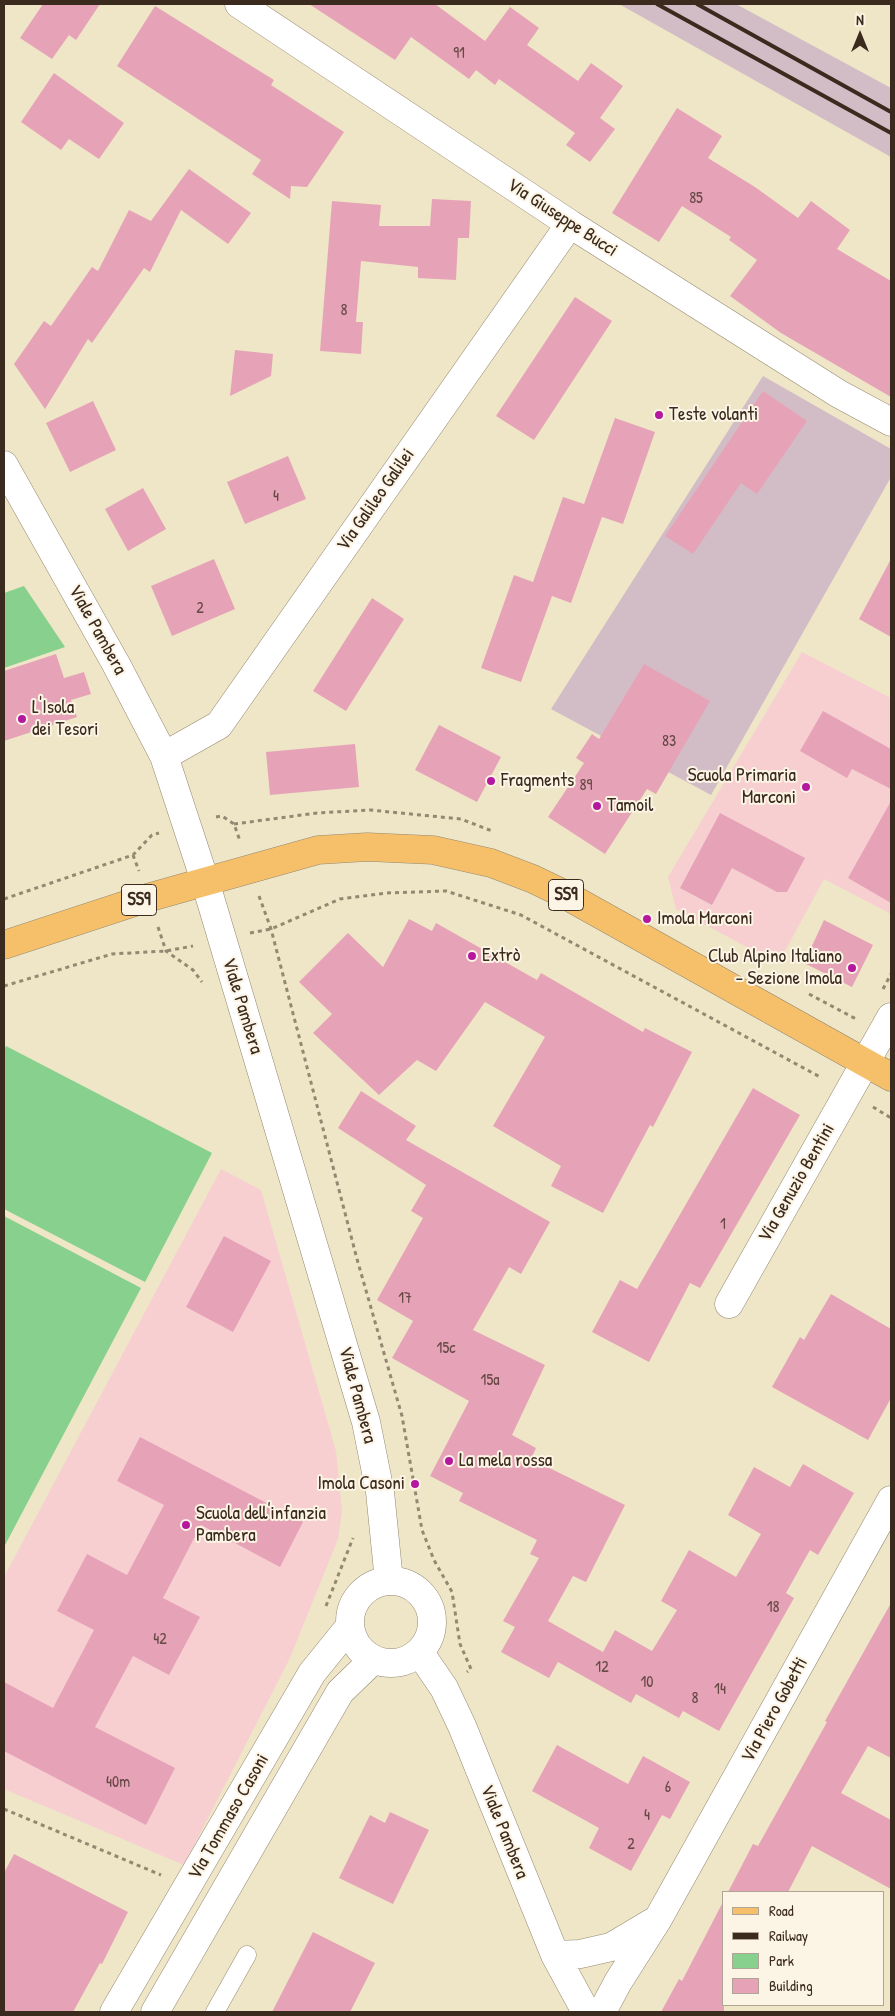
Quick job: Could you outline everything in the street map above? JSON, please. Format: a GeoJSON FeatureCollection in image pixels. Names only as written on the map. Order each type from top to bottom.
{"type":"FeatureCollection","features":[{"type":"Feature","properties":{"kind":"main road","name":"SS9"},"geometry":{"type":"LineString","coordinates":[[4,945],[148,898],[318,850],[367,847],[433,850],[491,863],[533,879],[562,893],[891,1077]]}},
{"type":"Feature","properties":{"kind":"street","name":"Via Giuseppe Bucci"},"geometry":{"type":"LineString","coordinates":[[240,4],[570,224],[839,394],[891,422]]}},
{"type":"Feature","properties":{"kind":"street","name":"Via Galileo Galilei"},"geometry":{"type":"LineString","coordinates":[[164,756],[219,725],[570,224]]}},
{"type":"Feature","properties":{"kind":"street","name":"Viale Pambera"},"geometry":{"type":"LineString","coordinates":[[4,465],[116,664],[164,756],[205,881],[366,1422],[380,1492],[389,1581]]}},
{"type":"Feature","properties":{"kind":"street","name":"Via Genuzio Bentini"},"geometry":{"type":"LineString","coordinates":[[729,1304],[891,1017]]}},
{"type":"Feature","properties":{"kind":"street","name":"Via Piero Gobetti"},"geometry":{"type":"LineString","coordinates":[[602,2012],[618,1982],[658,1919],[891,1500]]}},
{"type":"Feature","properties":{"kind":"street"},"geometry":{"type":"LineString","coordinates":[[389,1581],[408,1584],[420,1592],[428,1602],[433,1620],[431,1635],[420,1653],[400,1663],[385,1663],[373,1660],[357,1645],[350,1626],[352,1609],[365,1590],[376,1584],[389,1581]]}},
{"type":"Feature","properties":{"kind":"street","name":"Via Tommaso Casoni"},"geometry":{"type":"LineString","coordinates":[[114,2012],[312,1673],[350,1626]]}},
{"type":"Feature","properties":{"kind":"street","name":"Viale Pambera"},"geometry":{"type":"LineString","coordinates":[[420,1653],[444,1688],[462,1726],[555,1955],[586,2012]]}},
{"type":"Feature","properties":{"kind":"street","name":"Via Tommaso Casoni"},"geometry":{"type":"LineString","coordinates":[[155,2012],[340,1692],[373,1660]]}},
{"type":"Feature","properties":{"kind":"street","name":"Via Piero Gobetti"},"geometry":{"type":"LineString","coordinates":[[555,1955],[580,1954],[612,1947],[658,1919]]}},
{"type":"Feature","properties":{"kind":"lane"},"geometry":{"type":"LineString","coordinates":[[215,2012],[247,1955]]}},
{"type":"Feature","properties":{"kind":"path"},"geometry":{"type":"LineString","coordinates":[[4,900],[134,855]]}},
{"type":"Feature","properties":{"kind":"path"},"geometry":{"type":"LineString","coordinates":[[444,1688],[471,1669],[460,1644],[452,1592],[434,1560],[422,1530],[402,1416],[357,1259],[270,929],[340,899],[387,893],[446,891],[521,915],[849,1092],[891,1118]]}},
{"type":"Feature","properties":{"kind":"path"},"geometry":{"type":"LineString","coordinates":[[4,986],[112,954],[166,951],[192,970],[208,988]]}},
{"type":"Feature","properties":{"kind":"path"},"geometry":{"type":"LineString","coordinates":[[324,1612],[353,1540],[353,1530]]}},
{"type":"Feature","properties":{"kind":"path"},"geometry":{"type":"LineString","coordinates":[[4,1809],[189,1886]]}},
{"type":"Feature","properties":{"kind":"shaded area"},"geometry":{"type":"Polygon","coordinates":[[[619,4],[736,4],[891,88],[891,157],[619,4]]]}},
{"type":"Feature","properties":{"kind":"shaded area"},"geometry":{"type":"Polygon","coordinates":[[[763,376],[891,449],[891,477],[711,795],[551,709],[763,376]]]}},
{"type":"Feature","properties":{"kind":"shaded area","name":"Scuola Primaria Marconi"},"geometry":{"type":"Polygon","coordinates":[[[802,652],[891,698],[891,914],[824,879],[778,964],[676,909],[668,877],[802,652]]]}},
{"type":"Feature","properties":{"kind":"shaded area","name":"Scuola dell'infanzia Pambera"},"geometry":{"type":"Polygon","coordinates":[[[221,1169],[261,1190],[336,1451],[342,1512],[338,1539],[290,1658],[184,1865],[4,1789],[4,1577],[221,1169]]]}},
{"type":"Feature","properties":{"kind":"green space"},"geometry":{"type":"Polygon","coordinates":[[[24,586],[65,647],[4,668],[4,593],[24,586]]]}},
{"type":"Feature","properties":{"kind":"green space"},"geometry":{"type":"Polygon","coordinates":[[[6,1046],[212,1153],[145,1282],[4,1209],[4,1050],[6,1046]]]}},
{"type":"Feature","properties":{"kind":"green space"},"geometry":{"type":"Polygon","coordinates":[[[4,1216],[141,1288],[4,1547],[4,1216]]]}},
{"type":"Feature","properties":{"kind":"building"},"geometry":{"type":"Polygon","coordinates":[[[43,4],[100,4],[76,40],[69,35],[52,59],[20,38],[43,4]]]}},
{"type":"Feature","properties":{"kind":"building"},"geometry":{"type":"Polygon","coordinates":[[[309,4],[435,4],[485,41],[510,7],[539,28],[527,45],[578,81],[591,63],[623,86],[600,118],[615,129],[590,162],[566,145],[575,133],[499,79],[495,85],[476,70],[469,79],[411,37],[395,60],[309,4]]]}},
{"type":"Feature","properties":{"kind":"building"},"geometry":{"type":"Polygon","coordinates":[[[155,6],[274,80],[271,85],[344,132],[307,187],[291,186],[290,199],[252,174],[261,160],[117,66],[155,6]]]}},
{"type":"Feature","properties":{"kind":"building"},"geometry":{"type":"Polygon","coordinates":[[[54,73],[124,123],[99,159],[69,139],[61,150],[21,122],[54,73]]]}},
{"type":"Feature","properties":{"kind":"building"},"geometry":{"type":"Polygon","coordinates":[[[677,108],[722,136],[708,158],[755,187],[798,218],[811,201],[850,230],[837,249],[891,281],[891,397],[781,333],[730,296],[757,260],[729,240],[731,237],[682,206],[659,242],[612,213],[677,108]]]}},
{"type":"Feature","properties":{"kind":"building"},"geometry":{"type":"Polygon","coordinates":[[[189,169],[251,213],[228,244],[181,210],[150,272],[144,268],[92,343],[88,339],[45,409],[14,364],[44,321],[51,326],[92,267],[98,271],[129,210],[151,221],[189,169]]]}},
{"type":"Feature","properties":{"kind":"building"},"geometry":{"type":"Polygon","coordinates":[[[432,199],[471,201],[469,238],[458,238],[456,280],[418,278],[418,267],[361,261],[356,322],[363,322],[361,354],[320,351],[332,201],[381,205],[379,226],[430,226],[432,199]]]}},
{"type":"Feature","properties":{"kind":"building"},"geometry":{"type":"Polygon","coordinates":[[[575,297],[612,321],[534,440],[496,416],[575,297]]]}},
{"type":"Feature","properties":{"kind":"building"},"geometry":{"type":"Polygon","coordinates":[[[235,350],[273,354],[271,376],[230,396],[235,350]]]}},
{"type":"Feature","properties":{"kind":"building"},"geometry":{"type":"Polygon","coordinates":[[[763,391],[807,421],[757,494],[741,483],[693,554],[665,536],[763,391]]]}},
{"type":"Feature","properties":{"kind":"building"},"geometry":{"type":"Polygon","coordinates":[[[93,401],[116,450],[70,472],[46,423],[93,401]]]}},
{"type":"Feature","properties":{"kind":"building"},"geometry":{"type":"Polygon","coordinates":[[[615,418],[655,432],[623,524],[602,517],[571,603],[552,596],[521,682],[481,668],[514,575],[533,582],[563,497],[584,504],[615,418]]]}},
{"type":"Feature","properties":{"kind":"building"},"geometry":{"type":"Polygon","coordinates":[[[288,456],[306,499],[245,524],[227,482],[288,456]]]}},
{"type":"Feature","properties":{"kind":"building"},"geometry":{"type":"Polygon","coordinates":[[[143,488],[166,529],[128,551],[105,509],[143,488]]]}},
{"type":"Feature","properties":{"kind":"building"},"geometry":{"type":"Polygon","coordinates":[[[214,559],[235,609],[172,636],[151,586],[214,559]]]}},
{"type":"Feature","properties":{"kind":"building"},"geometry":{"type":"Polygon","coordinates":[[[891,559],[891,637],[859,619],[891,559]]]}},
{"type":"Feature","properties":{"kind":"building"},"geometry":{"type":"Polygon","coordinates":[[[372,598],[404,619],[346,711],[313,691],[372,598]]]}},
{"type":"Feature","properties":{"kind":"building"},"geometry":{"type":"Polygon","coordinates":[[[56,654],[64,678],[84,672],[91,694],[71,700],[77,717],[4,741],[4,671],[56,654]]]}},
{"type":"Feature","properties":{"kind":"building"},"geometry":{"type":"Polygon","coordinates":[[[644,664],[710,701],[656,794],[647,789],[605,854],[548,817],[584,763],[576,758],[592,734],[599,739],[644,664]]]}},
{"type":"Feature","properties":{"kind":"building"},"geometry":{"type":"Polygon","coordinates":[[[823,711],[891,749],[891,789],[852,769],[847,778],[800,751],[823,711]]]}},
{"type":"Feature","properties":{"kind":"building"},"geometry":{"type":"Polygon","coordinates":[[[439,725],[501,757],[477,802],[415,770],[439,725]]]}},
{"type":"Feature","properties":{"kind":"building"},"geometry":{"type":"Polygon","coordinates":[[[355,744],[359,787],[270,795],[266,752],[355,744]]]}},
{"type":"Feature","properties":{"kind":"building"},"geometry":{"type":"Polygon","coordinates":[[[891,801],[891,903],[848,878],[891,801]]]}},
{"type":"Feature","properties":{"kind":"building"},"geometry":{"type":"Polygon","coordinates":[[[720,813],[805,858],[787,892],[777,892],[732,868],[712,905],[680,888],[720,813]]]}},
{"type":"Feature","properties":{"kind":"building"},"geometry":{"type":"Polygon","coordinates":[[[409,919],[432,931],[436,923],[537,980],[541,973],[643,1032],[645,1028],[692,1052],[653,1127],[650,1125],[603,1213],[551,1186],[561,1166],[493,1126],[545,1037],[485,1002],[436,1071],[417,1060],[379,1095],[313,1033],[332,1014],[299,982],[348,933],[383,967],[409,919]]]}},
{"type":"Feature","properties":{"kind":"building"},"geometry":{"type":"Polygon","coordinates":[[[824,920],[873,945],[852,987],[804,963],[824,920]]]}},
{"type":"Feature","properties":{"kind":"building"},"geometry":{"type":"Polygon","coordinates":[[[753,1088],[800,1115],[700,1288],[690,1283],[649,1362],[592,1332],[620,1280],[637,1289],[753,1088]]]}},
{"type":"Feature","properties":{"kind":"building"},"geometry":{"type":"Polygon","coordinates":[[[361,1091],[416,1126],[406,1140],[550,1222],[521,1274],[509,1267],[473,1330],[545,1365],[512,1435],[536,1448],[531,1459],[625,1505],[586,1582],[573,1576],[548,1621],[603,1652],[615,1630],[652,1651],[677,1610],[661,1601],[689,1550],[736,1577],[761,1534],[728,1515],[754,1467],[790,1487],[803,1464],[854,1493],[818,1555],[810,1550],[786,1593],[794,1598],[719,1731],[683,1711],[679,1718],[636,1694],[631,1703],[558,1662],[549,1678],[501,1652],[515,1627],[503,1621],[539,1558],[530,1554],[537,1540],[459,1501],[463,1493],[430,1476],[469,1401],[392,1358],[413,1321],[377,1300],[423,1218],[411,1211],[426,1185],[338,1128],[361,1091]]]}},
{"type":"Feature","properties":{"kind":"building"},"geometry":{"type":"Polygon","coordinates":[[[224,1236],[271,1261],[233,1332],[186,1307],[224,1236]]]}},
{"type":"Feature","properties":{"kind":"building"},"geometry":{"type":"Polygon","coordinates":[[[831,1294],[891,1329],[891,1398],[868,1440],[772,1387],[800,1337],[804,1340],[831,1294]]]}},
{"type":"Feature","properties":{"kind":"building"},"geometry":{"type":"Polygon","coordinates":[[[140,1437],[303,1522],[280,1567],[201,1525],[163,1598],[200,1617],[169,1675],[133,1656],[95,1727],[175,1768],[146,1825],[4,1751],[4,1682],[53,1708],[94,1630],[57,1611],[87,1554],[127,1575],[164,1505],[117,1481],[140,1437]]]}},
{"type":"Feature","properties":{"kind":"building"},"geometry":{"type":"Polygon","coordinates":[[[891,1603],[891,1758],[868,1746],[841,1793],[891,1820],[891,1889],[812,1846],[789,1891],[729,1891],[753,1844],[758,1846],[827,1722],[825,1721],[891,1603]]]}},
{"type":"Feature","properties":{"kind":"building"},"geometry":{"type":"Polygon","coordinates":[[[557,1745],[628,1784],[643,1756],[690,1782],[670,1819],[662,1815],[631,1871],[589,1848],[599,1828],[532,1791],[557,1745]]]}},
{"type":"Feature","properties":{"kind":"building"},"geometry":{"type":"Polygon","coordinates":[[[390,1812],[429,1830],[393,1904],[339,1878],[370,1815],[385,1823],[390,1812]]]}},
{"type":"Feature","properties":{"kind":"building"},"geometry":{"type":"Polygon","coordinates":[[[14,1854],[128,1912],[102,1964],[100,1963],[73,2012],[4,2012],[4,1873],[14,1854]]]}},
{"type":"Feature","properties":{"kind":"building"},"geometry":{"type":"Polygon","coordinates":[[[722,1904],[722,2006],[724,2006],[724,2012],[661,2012],[679,1979],[682,1981],[722,1904]]]}},
{"type":"Feature","properties":{"kind":"building"},"geometry":{"type":"Polygon","coordinates":[[[313,1932],[375,1963],[350,2012],[272,2012],[313,1932]]]}},
{"type":"Feature","properties":{"kind":"railway"},"geometry":{"type":"LineString","coordinates":[[657,4],[891,133]]}},
{"type":"Feature","properties":{"kind":"railway"},"geometry":{"type":"LineString","coordinates":[[697,4],[891,112]]}},
{"type":"Feature","properties":{"kind":"place","name":"Teste volanti"},"geometry":{"type":"Point","coordinates":[659,415]}},
{"type":"Feature","properties":{"kind":"place","name":"L'Isola dei Tesori"},"geometry":{"type":"Point","coordinates":[22,719]}},
{"type":"Feature","properties":{"kind":"place","name":"Fragments"},"geometry":{"type":"Point","coordinates":[491,781]}},
{"type":"Feature","properties":{"kind":"place","name":"Scuola Primaria Marconi"},"geometry":{"type":"Point","coordinates":[806,787]}},
{"type":"Feature","properties":{"kind":"place","name":"Tamoil"},"geometry":{"type":"Point","coordinates":[597,806]}},
{"type":"Feature","properties":{"kind":"place","name":"Imola Marconi"},"geometry":{"type":"Point","coordinates":[647,919]}},
{"type":"Feature","properties":{"kind":"place","name":"Extrò"},"geometry":{"type":"Point","coordinates":[472,956]}},
{"type":"Feature","properties":{"kind":"place","name":"Club Alpino Italiano - Sezione Imola"},"geometry":{"type":"Point","coordinates":[852,968]}},
{"type":"Feature","properties":{"kind":"place","name":"La mela rossa"},"geometry":{"type":"Point","coordinates":[449,1461]}},
{"type":"Feature","properties":{"kind":"place","name":"Imola Casoni"},"geometry":{"type":"Point","coordinates":[415,1484]}},
{"type":"Feature","properties":{"kind":"place","name":"Scuola dell'infanzia Pambera"},"geometry":{"type":"Point","coordinates":[186,1525]}}]}
